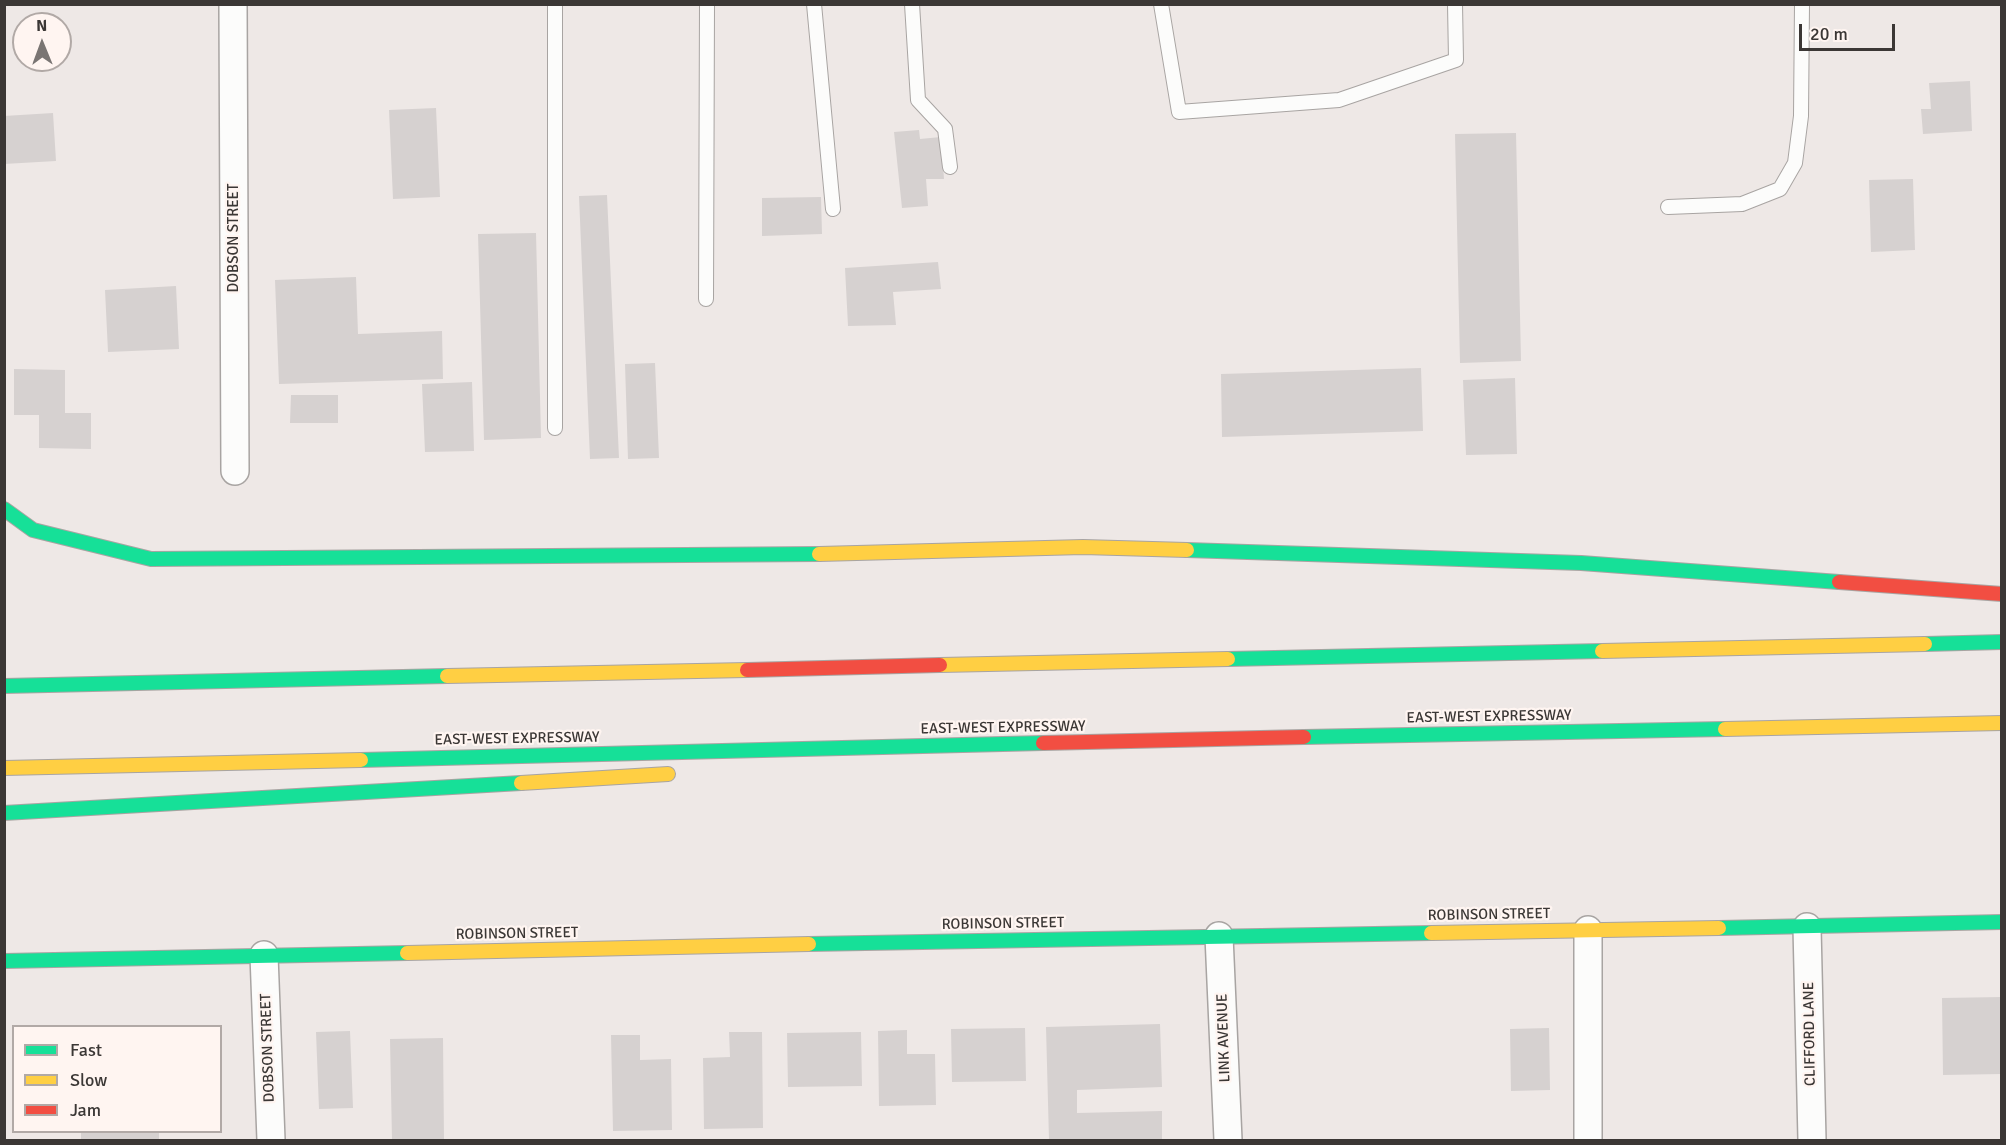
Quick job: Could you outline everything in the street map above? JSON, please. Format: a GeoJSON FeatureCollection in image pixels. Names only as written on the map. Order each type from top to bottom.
{"type":"FeatureCollection","features":[{"type":"Feature","properties":{"kind":"main road"},"geometry":{"type":"LineString","coordinates":[[4,509],[33,530],[151,559],[776,555],[1083,547],[1581,563],[2001,594]]}},
{"type":"Feature","properties":{"kind":"main road"},"geometry":{"type":"LineString","coordinates":[[4,686],[2001,642]]}},
{"type":"Feature","properties":{"kind":"main road","name":"EAST-WEST EXPRESSWAY"},"geometry":{"type":"LineString","coordinates":[[4,768],[2001,723]]}},
{"type":"Feature","properties":{"kind":"main road"},"geometry":{"type":"LineString","coordinates":[[890,760],[1270,738]]}},
{"type":"Feature","properties":{"kind":"main road"},"geometry":{"type":"LineString","coordinates":[[4,813],[676,773]]}},
{"type":"Feature","properties":{"kind":"main road","name":"ROBINSON STREET"},"geometry":{"type":"LineString","coordinates":[[4,961],[1220,936],[1807,927],[2001,921]]}},
{"type":"Feature","properties":{"kind":"street","name":"DOBSON STREET"},"geometry":{"type":"LineString","coordinates":[[233,4],[235,471]]}},
{"type":"Feature","properties":{"kind":"street","name":"CLIFFORD LANE"},"geometry":{"type":"LineString","coordinates":[[1807,927],[1812,1140]]}},
{"type":"Feature","properties":{"kind":"street"},"geometry":{"type":"LineString","coordinates":[[1588,930],[1588,1140]]}},
{"type":"Feature","properties":{"kind":"street","name":"LINK AVENUE"},"geometry":{"type":"LineString","coordinates":[[1220,936],[1228,1140]]}},
{"type":"Feature","properties":{"kind":"street","name":"DOBSON STREET"},"geometry":{"type":"LineString","coordinates":[[264,956],[271,1140]]}},
{"type":"Feature","properties":{"kind":"lane"},"geometry":{"type":"LineString","coordinates":[[555,4],[555,428]]}},
{"type":"Feature","properties":{"kind":"lane"},"geometry":{"type":"LineString","coordinates":[[706,299],[707,4]]}},
{"type":"Feature","properties":{"kind":"lane"},"geometry":{"type":"LineString","coordinates":[[814,4],[833,209]]}},
{"type":"Feature","properties":{"kind":"lane"},"geometry":{"type":"LineString","coordinates":[[912,4],[918,100],[945,129],[950,167]]}},
{"type":"Feature","properties":{"kind":"lane"},"geometry":{"type":"LineString","coordinates":[[1161,4],[1179,112],[1339,100],[1456,60],[1455,4]]}},
{"type":"Feature","properties":{"kind":"lane"},"geometry":{"type":"LineString","coordinates":[[1668,207],[1742,204],[1780,189],[1795,163],[1800,128],[1802,4]]}},
{"type":"Feature","properties":{"kind":"building"},"geometry":{"type":"Polygon","coordinates":[[[1970,81],[1972,131],[1923,134],[1921,109],[1931,109],[1929,83],[1970,81]]]}},
{"type":"Feature","properties":{"kind":"building"},"geometry":{"type":"Polygon","coordinates":[[[436,108],[440,197],[393,199],[389,110],[436,108]]]}},
{"type":"Feature","properties":{"kind":"building"},"geometry":{"type":"Polygon","coordinates":[[[53,113],[56,161],[4,164],[4,116],[53,113]]]}},
{"type":"Feature","properties":{"kind":"building"},"geometry":{"type":"Polygon","coordinates":[[[919,130],[920,139],[941,137],[944,179],[926,179],[928,206],[902,208],[894,132],[919,130]]]}},
{"type":"Feature","properties":{"kind":"building"},"geometry":{"type":"Polygon","coordinates":[[[1516,133],[1521,361],[1460,363],[1455,134],[1516,133]]]}},
{"type":"Feature","properties":{"kind":"building"},"geometry":{"type":"Polygon","coordinates":[[[1913,179],[1915,250],[1871,252],[1869,180],[1913,179]]]}},
{"type":"Feature","properties":{"kind":"building"},"geometry":{"type":"Polygon","coordinates":[[[607,195],[619,458],[590,459],[579,196],[607,195]]]}},
{"type":"Feature","properties":{"kind":"building"},"geometry":{"type":"Polygon","coordinates":[[[821,197],[822,234],[762,236],[762,198],[821,197]]]}},
{"type":"Feature","properties":{"kind":"building"},"geometry":{"type":"Polygon","coordinates":[[[536,233],[541,438],[484,440],[478,234],[536,233]]]}},
{"type":"Feature","properties":{"kind":"building"},"geometry":{"type":"Polygon","coordinates":[[[938,262],[941,289],[893,292],[896,325],[848,326],[845,268],[938,262]]]}},
{"type":"Feature","properties":{"kind":"building"},"geometry":{"type":"Polygon","coordinates":[[[356,277],[358,334],[442,331],[443,379],[279,384],[275,280],[356,277]]]}},
{"type":"Feature","properties":{"kind":"building"},"geometry":{"type":"Polygon","coordinates":[[[176,286],[179,349],[108,352],[105,290],[176,286]]]}},
{"type":"Feature","properties":{"kind":"building"},"geometry":{"type":"Polygon","coordinates":[[[655,363],[659,458],[628,459],[625,364],[655,363]]]}},
{"type":"Feature","properties":{"kind":"building"},"geometry":{"type":"Polygon","coordinates":[[[1421,368],[1423,431],[1222,437],[1221,374],[1421,368]]]}},
{"type":"Feature","properties":{"kind":"building"},"geometry":{"type":"Polygon","coordinates":[[[14,369],[65,370],[65,413],[91,413],[91,449],[39,448],[39,415],[14,415],[14,369]]]}},
{"type":"Feature","properties":{"kind":"building"},"geometry":{"type":"Polygon","coordinates":[[[1515,378],[1517,454],[1466,455],[1463,380],[1515,378]]]}},
{"type":"Feature","properties":{"kind":"building"},"geometry":{"type":"Polygon","coordinates":[[[472,382],[474,451],[425,452],[422,384],[472,382]]]}},
{"type":"Feature","properties":{"kind":"building"},"geometry":{"type":"Polygon","coordinates":[[[291,395],[338,395],[338,423],[290,423],[291,395]]]}},
{"type":"Feature","properties":{"kind":"building"},"geometry":{"type":"Polygon","coordinates":[[[2002,997],[2002,1074],[1943,1075],[1942,998],[2002,997]]]}},
{"type":"Feature","properties":{"kind":"building"},"geometry":{"type":"Polygon","coordinates":[[[1160,1024],[1162,1087],[1077,1090],[1077,1113],[1162,1111],[1162,1140],[1049,1140],[1046,1027],[1160,1024]]]}},
{"type":"Feature","properties":{"kind":"building"},"geometry":{"type":"Polygon","coordinates":[[[1025,1028],[1026,1081],[952,1082],[951,1029],[1025,1028]]]}},
{"type":"Feature","properties":{"kind":"building"},"geometry":{"type":"Polygon","coordinates":[[[1549,1028],[1550,1090],[1511,1091],[1510,1029],[1549,1028]]]}},
{"type":"Feature","properties":{"kind":"building"},"geometry":{"type":"Polygon","coordinates":[[[907,1030],[907,1054],[935,1054],[936,1105],[879,1106],[878,1031],[907,1030]]]}},
{"type":"Feature","properties":{"kind":"building"},"geometry":{"type":"Polygon","coordinates":[[[350,1031],[353,1108],[319,1109],[316,1032],[350,1031]]]}},
{"type":"Feature","properties":{"kind":"building"},"geometry":{"type":"Polygon","coordinates":[[[729,1032],[762,1032],[763,1128],[704,1129],[703,1058],[730,1057],[729,1032]]]}},
{"type":"Feature","properties":{"kind":"building"},"geometry":{"type":"Polygon","coordinates":[[[861,1032],[862,1086],[788,1087],[787,1033],[861,1032]]]}},
{"type":"Feature","properties":{"kind":"building"},"geometry":{"type":"Polygon","coordinates":[[[611,1035],[640,1035],[640,1060],[671,1059],[672,1130],[613,1131],[611,1035]]]}},
{"type":"Feature","properties":{"kind":"building"},"geometry":{"type":"Polygon","coordinates":[[[443,1038],[444,1140],[392,1140],[390,1039],[443,1038]]]}},
{"type":"Feature","properties":{"kind":"building"},"geometry":{"type":"Polygon","coordinates":[[[81,1133],[159,1133],[159,1140],[81,1140],[81,1133]]]}},
{"type":"Feature","properties":{"kind":"traffic: fast"},"geometry":{"type":"LineString","coordinates":[[4,509],[33,530],[151,559],[819,554]]}},
{"type":"Feature","properties":{"kind":"traffic: fast"},"geometry":{"type":"LineString","coordinates":[[1187,550],[1581,563],[1839,582]]}},
{"type":"Feature","properties":{"kind":"traffic: fast"},"geometry":{"type":"LineString","coordinates":[[1925,644],[2002,642]]}},
{"type":"Feature","properties":{"kind":"traffic: fast"},"geometry":{"type":"LineString","coordinates":[[1228,659],[1602,651]]}},
{"type":"Feature","properties":{"kind":"traffic: fast"},"geometry":{"type":"LineString","coordinates":[[4,686],[447,676]]}},
{"type":"Feature","properties":{"kind":"traffic: fast"},"geometry":{"type":"LineString","coordinates":[[1304,737],[1725,729]]}},
{"type":"Feature","properties":{"kind":"traffic: fast"},"geometry":{"type":"LineString","coordinates":[[361,760],[1043,743]]}},
{"type":"Feature","properties":{"kind":"traffic: fast"},"geometry":{"type":"LineString","coordinates":[[4,813],[521,783]]}},
{"type":"Feature","properties":{"kind":"traffic: fast"},"geometry":{"type":"LineString","coordinates":[[1719,928],[2002,922]]}},
{"type":"Feature","properties":{"kind":"traffic: fast"},"geometry":{"type":"LineString","coordinates":[[809,944],[1431,933]]}},
{"type":"Feature","properties":{"kind":"traffic: fast"},"geometry":{"type":"LineString","coordinates":[[4,961],[407,953]]}},
{"type":"Feature","properties":{"kind":"traffic: slow"},"geometry":{"type":"LineString","coordinates":[[819,554],[1083,547],[1187,550]]}},
{"type":"Feature","properties":{"kind":"traffic: slow"},"geometry":{"type":"LineString","coordinates":[[1602,651],[1925,644]]}},
{"type":"Feature","properties":{"kind":"traffic: slow"},"geometry":{"type":"LineString","coordinates":[[940,665],[1228,659]]}},
{"type":"Feature","properties":{"kind":"traffic: slow"},"geometry":{"type":"LineString","coordinates":[[447,676],[747,670]]}},
{"type":"Feature","properties":{"kind":"traffic: slow"},"geometry":{"type":"LineString","coordinates":[[1725,729],[2002,723]]}},
{"type":"Feature","properties":{"kind":"traffic: slow"},"geometry":{"type":"LineString","coordinates":[[4,768],[361,760]]}},
{"type":"Feature","properties":{"kind":"traffic: slow"},"geometry":{"type":"LineString","coordinates":[[521,783],[668,774]]}},
{"type":"Feature","properties":{"kind":"traffic: slow"},"geometry":{"type":"LineString","coordinates":[[1431,933],[1719,928]]}},
{"type":"Feature","properties":{"kind":"traffic: slow"},"geometry":{"type":"LineString","coordinates":[[407,953],[809,944]]}},
{"type":"Feature","properties":{"kind":"traffic: jam"},"geometry":{"type":"LineString","coordinates":[[1839,582],[2002,594]]}},
{"type":"Feature","properties":{"kind":"traffic: jam"},"geometry":{"type":"LineString","coordinates":[[747,670],[940,665]]}},
{"type":"Feature","properties":{"kind":"traffic: jam"},"geometry":{"type":"LineString","coordinates":[[1043,743],[1304,737]]}}]}
